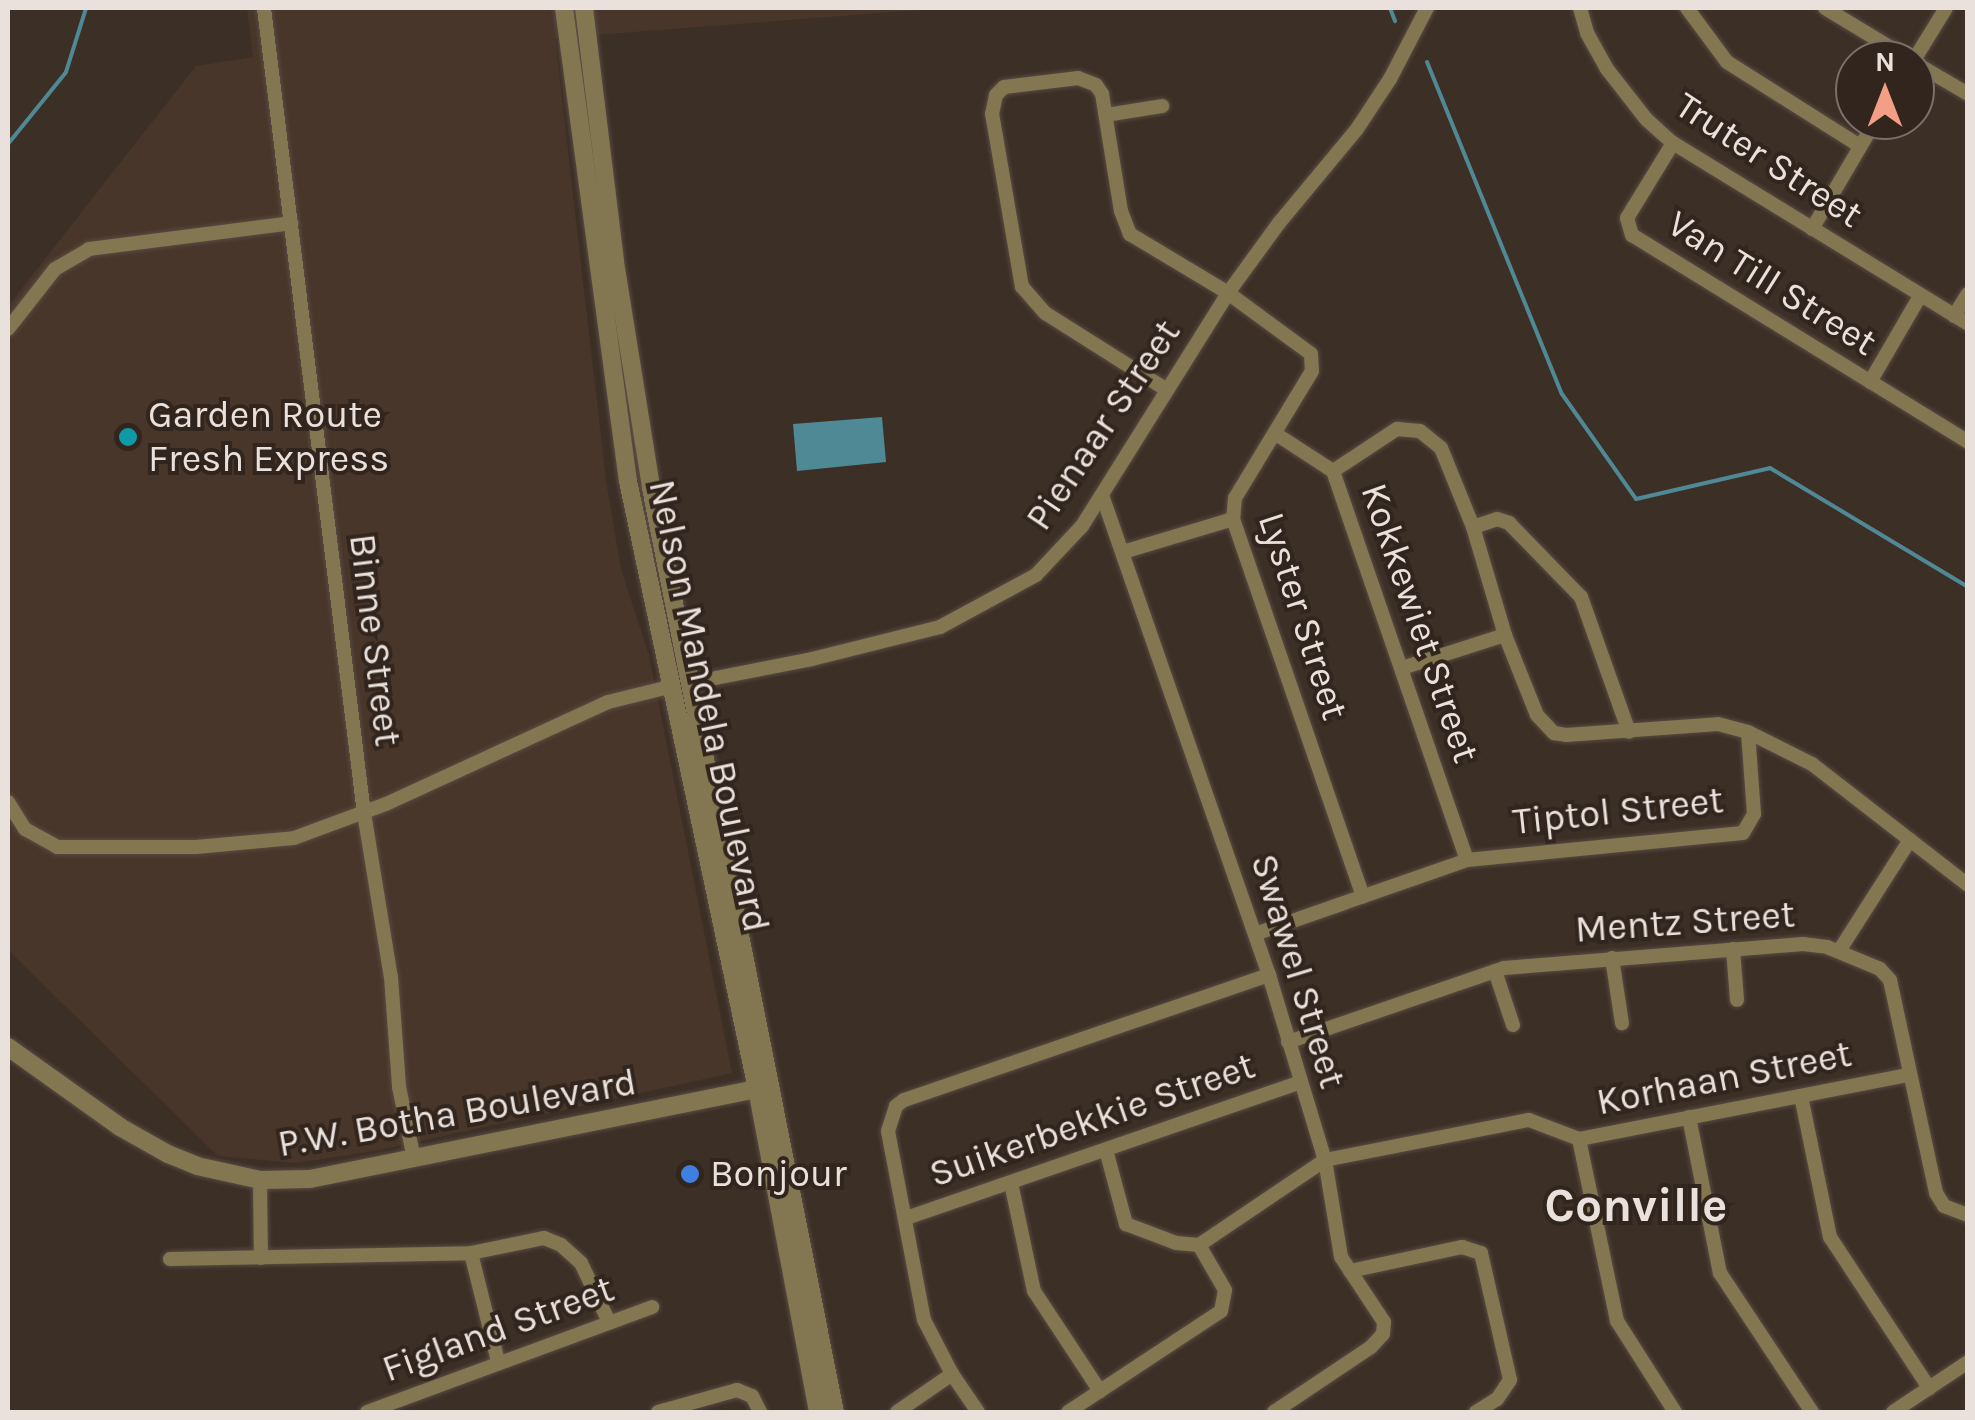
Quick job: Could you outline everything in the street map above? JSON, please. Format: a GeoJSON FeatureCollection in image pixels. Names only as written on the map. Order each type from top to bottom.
{"type":"FeatureCollection","features":[{"type":"Feature","properties":{"kind":"street","name":"Binne Street"},"geometry":{"type":"LineString","coordinates":[[264,8],[364,813],[391,977],[399,1087],[414,1159]]}},
{"type":"Feature","properties":{"kind":"street","name":"Nelson Mandela Boulevard"},"geometry":{"type":"LineString","coordinates":[[564,8],[610,369],[644,560],[682,684]]}},
{"type":"Feature","properties":{"kind":"street","name":"Nelson Mandela Boulevard"},"geometry":{"type":"LineString","coordinates":[[584,8],[614,262],[682,684],[822,1388],[835,1412]]}},
{"type":"Feature","properties":{"kind":"street","name":"Pienaar Street"},"geometry":{"type":"LineString","coordinates":[[8,802],[25,830],[37,839],[78,850],[264,843],[306,834],[364,813],[592,708],[682,684],[812,660],[940,627],[1036,576],[1062,550],[1102,496],[1228,293],[1279,223],[1357,129],[1412,41],[1427,8]]}},
{"type":"Feature","properties":{"kind":"street","name":"Truter Street"},"geometry":{"type":"LineString","coordinates":[[1580,8],[1587,33],[1607,69],[1646,120],[1673,143],[1968,324]]}},
{"type":"Feature","properties":{"kind":"street"},"geometry":{"type":"LineString","coordinates":[[1686,8],[1727,62],[1860,146]]}},
{"type":"Feature","properties":{"kind":"street"},"geometry":{"type":"LineString","coordinates":[[1825,8],[1878,40]]}},
{"type":"Feature","properties":{"kind":"street"},"geometry":{"type":"LineString","coordinates":[[1926,40],[1946,8]]}},
{"type":"Feature","properties":{"kind":"street"},"geometry":{"type":"LineString","coordinates":[[1935,74],[1968,94]]}},
{"type":"Feature","properties":{"kind":"street"},"geometry":{"type":"LineString","coordinates":[[1168,390],[1045,312],[1022,286],[992,114],[996,95],[1016,82],[1090,81],[1102,94],[1126,228],[1143,245],[1228,293]]}},
{"type":"Feature","properties":{"kind":"street"},"geometry":{"type":"LineString","coordinates":[[1106,115],[1162,106]]}},
{"type":"Feature","properties":{"kind":"street"},"geometry":{"type":"LineString","coordinates":[[1812,229],[1864,140]]}},
{"type":"Feature","properties":{"kind":"street","name":"Van Till Street"},"geometry":{"type":"LineString","coordinates":[[1673,143],[1627,218],[1632,235],[1968,442]]}},
{"type":"Feature","properties":{"kind":"street"},"geometry":{"type":"LineString","coordinates":[[8,329],[55,269],[89,249],[291,224]]}},
{"type":"Feature","properties":{"kind":"street","name":"Lyster Street"},"geometry":{"type":"LineString","coordinates":[[1228,293],[1305,345],[1313,359],[1312,370],[1235,498],[1233,519],[1363,896]]}},
{"type":"Feature","properties":{"kind":"street"},"geometry":{"type":"LineString","coordinates":[[1954,316],[1968,294]]}},
{"type":"Feature","properties":{"kind":"street"},"geometry":{"type":"LineString","coordinates":[[1870,382],[1920,296]]}},
{"type":"Feature","properties":{"kind":"street","name":"Tiptol Street"},"geometry":{"type":"LineString","coordinates":[[1255,934],[1467,860],[1742,833],[1754,814],[1748,732],[1718,724],[1566,736],[1544,726],[1505,635],[1473,526],[1444,455],[1430,437],[1414,429],[1390,431],[1332,471]]}},
{"type":"Feature","properties":{"kind":"street","name":"Kokkewiet Street"},"geometry":{"type":"LineString","coordinates":[[1276,434],[1332,471],[1467,860]]}},
{"type":"Feature","properties":{"kind":"street","name":"Swawel Street"},"geometry":{"type":"LineString","coordinates":[[1102,496],[1269,975],[1298,1083],[1326,1160],[1339,1248],[1350,1272],[1383,1318],[1383,1334],[1371,1347],[1274,1412]]}},
{"type":"Feature","properties":{"kind":"street"},"geometry":{"type":"LineString","coordinates":[[1123,552],[1233,519]]}},
{"type":"Feature","properties":{"kind":"street"},"geometry":{"type":"LineString","coordinates":[[1473,526],[1497,520],[1509,523],[1581,597],[1630,732]]}},
{"type":"Feature","properties":{"kind":"street"},"geometry":{"type":"LineString","coordinates":[[1402,668],[1505,635]]}},
{"type":"Feature","properties":{"kind":"street"},"geometry":{"type":"LineString","coordinates":[[1748,732],[1812,764],[1968,885]]}},
{"type":"Feature","properties":{"kind":"street"},"geometry":{"type":"LineString","coordinates":[[1838,951],[1910,840]]}},
{"type":"Feature","properties":{"kind":"street","name":"Mentz Street"},"geometry":{"type":"LineString","coordinates":[[1288,1042],[1495,970],[1803,944],[1838,951],[1880,969],[1890,980],[1936,1193],[1944,1206],[1968,1215]]}},
{"type":"Feature","properties":{"kind":"street"},"geometry":{"type":"LineString","coordinates":[[1733,949],[1737,1000]]}},
{"type":"Feature","properties":{"kind":"street"},"geometry":{"type":"LineString","coordinates":[[1612,958],[1622,1022]]}},
{"type":"Feature","properties":{"kind":"street"},"geometry":{"type":"LineString","coordinates":[[1495,970],[1513,1025]]}},
{"type":"Feature","properties":{"kind":"street"},"geometry":{"type":"LineString","coordinates":[[978,1412],[952,1374],[924,1320],[888,1132],[889,1118],[904,1100],[1269,975]]}},
{"type":"Feature","properties":{"kind":"street","name":"P.W. Botha Boulevard"},"geometry":{"type":"LineString","coordinates":[[8,1048],[120,1127],[168,1154],[196,1166],[260,1180],[310,1179],[765,1088]]}},
{"type":"Feature","properties":{"kind":"street","name":"Korhaan Street"},"geometry":{"type":"LineString","coordinates":[[1199,1244],[1326,1160],[1529,1120],[1579,1139],[1908,1075]]}},
{"type":"Feature","properties":{"kind":"street","name":"Suikerbekkie Street"},"geometry":{"type":"LineString","coordinates":[[906,1218],[1298,1083]]}},
{"type":"Feature","properties":{"kind":"street"},"geometry":{"type":"LineString","coordinates":[[1801,1096],[1830,1237],[1928,1388]]}},
{"type":"Feature","properties":{"kind":"street"},"geometry":{"type":"LineString","coordinates":[[1690,1117],[1720,1273],[1812,1412]]}},
{"type":"Feature","properties":{"kind":"street"},"geometry":{"type":"LineString","coordinates":[[1579,1139],[1617,1321],[1674,1412]]}},
{"type":"Feature","properties":{"kind":"street"},"geometry":{"type":"LineString","coordinates":[[1068,1412],[1221,1311],[1224,1290],[1199,1244],[1176,1244],[1126,1224],[1106,1150]]}},
{"type":"Feature","properties":{"kind":"street"},"geometry":{"type":"LineString","coordinates":[[260,1180],[261,1258]]}},
{"type":"Feature","properties":{"kind":"street"},"geometry":{"type":"LineString","coordinates":[[1011,1184],[1034,1292],[1100,1390]]}},
{"type":"Feature","properties":{"kind":"street"},"geometry":{"type":"LineString","coordinates":[[170,1259],[470,1252],[534,1240],[554,1241],[571,1252],[590,1276],[609,1322]]}},
{"type":"Feature","properties":{"kind":"street"},"geometry":{"type":"LineString","coordinates":[[1350,1272],[1462,1247],[1481,1253],[1510,1380],[1502,1394],[1476,1412]]}},
{"type":"Feature","properties":{"kind":"street"},"geometry":{"type":"LineString","coordinates":[[470,1252],[498,1361]]}},
{"type":"Feature","properties":{"kind":"street","name":"Figland Street"},"geometry":{"type":"LineString","coordinates":[[367,1412],[652,1307]]}},
{"type":"Feature","properties":{"kind":"street"},"geometry":{"type":"LineString","coordinates":[[1892,1412],[1968,1362]]}},
{"type":"Feature","properties":{"kind":"street"},"geometry":{"type":"LineString","coordinates":[[897,1412],[952,1374]]}},
{"type":"Feature","properties":{"kind":"street","name":"Nelson Mandela Boulevard"},"geometry":{"type":"LineString","coordinates":[[818,1412],[822,1388]]}},
{"type":"Feature","properties":{"kind":"street"},"geometry":{"type":"LineString","coordinates":[[658,1412],[737,1390],[752,1396],[760,1412]]}},
{"type":"Feature","properties":{"kind":"shaded area"},"geometry":{"type":"Polygon","coordinates":[[[247,8],[946,8],[555,38],[606,481],[621,569],[649,655],[732,1073],[375,1151],[295,1163],[218,1156],[8,950],[8,306],[196,66],[253,57],[247,8]]]}},
{"type":"Feature","properties":{"kind":"water"},"geometry":{"type":"Polygon","coordinates":[[[882,417],[886,462],[797,471],[793,424],[882,417]]]}},
{"type":"Feature","properties":{"kind":"waterway"},"geometry":{"type":"LineString","coordinates":[[8,144],[66,72],[86,8]]}},
{"type":"Feature","properties":{"kind":"waterway"},"geometry":{"type":"LineString","coordinates":[[1390,8],[1395,21]]}},
{"type":"Feature","properties":{"kind":"waterway"},"geometry":{"type":"LineString","coordinates":[[1427,62],[1562,394],[1636,499],[1770,468],[1968,587]]}},
{"type":"Feature","properties":{"kind":"place","name":"Garden Route Fresh Express"},"geometry":{"type":"Point","coordinates":[128,437]}},
{"type":"Feature","properties":{"kind":"place","name":"Bonjour"},"geometry":{"type":"Point","coordinates":[690,1174]}},
{"type":"Feature","properties":{"kind":"district","name":"Conville"},"geometry":{"type":"Point","coordinates":[1636,1206]}}]}
